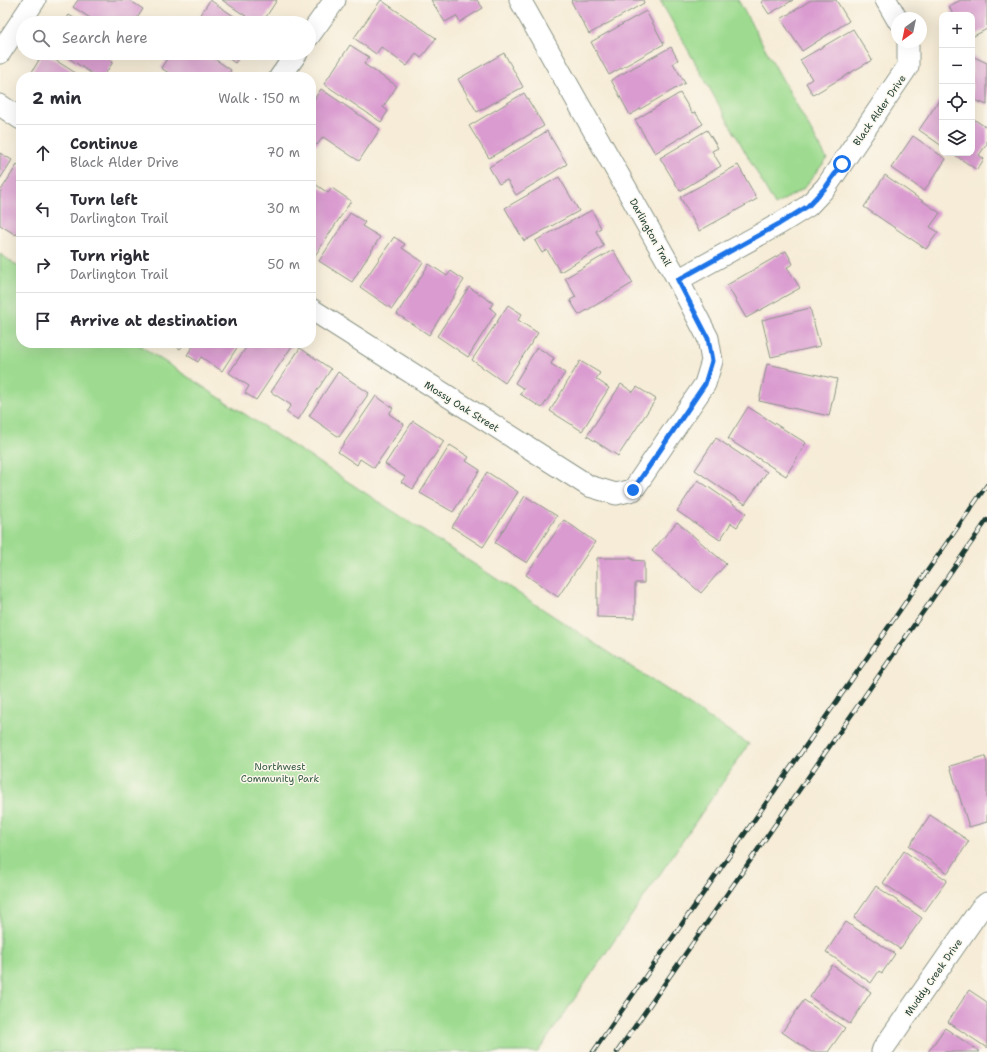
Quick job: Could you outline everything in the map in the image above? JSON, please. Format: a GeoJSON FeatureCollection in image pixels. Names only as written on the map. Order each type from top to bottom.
{"type":"FeatureCollection","features":[{"type":"Feature","properties":{"kind":"street"},"geometry":{"type":"LineString","coordinates":[[24,16],[35,0]]}},
{"type":"Feature","properties":{"kind":"street"},"geometry":{"type":"LineString","coordinates":[[316,26],[335,0]]}},
{"type":"Feature","properties":{"kind":"street","name":"Darlington Trail"},"geometry":{"type":"LineString","coordinates":[[520,0],[678,280],[708,338],[712,361],[705,384],[633,490],[616,494]]}},
{"type":"Feature","properties":{"kind":"street"},"geometry":{"type":"LineString","coordinates":[[886,0],[893,12]]}},
{"type":"Feature","properties":{"kind":"street"},"geometry":{"type":"LineString","coordinates":[[0,53],[16,29]]}},
{"type":"Feature","properties":{"kind":"street","name":"Black Alder Drive"},"geometry":{"type":"LineString","coordinates":[[678,280],[779,224],[808,206],[826,187],[908,66],[908,48]]}},
{"type":"Feature","properties":{"kind":"street"},"geometry":{"type":"LineString","coordinates":[[284,72],[292,60]]}},
{"type":"Feature","properties":{"kind":"street"},"geometry":{"type":"LineString","coordinates":[[0,105],[16,116]]}},
{"type":"Feature","properties":{"kind":"street","name":"Mossy Oak Street"},"geometry":{"type":"LineString","coordinates":[[316,312],[589,486],[616,494]]}},
{"type":"Feature","properties":{"kind":"street","name":"Muddy Creek Drive"},"geometry":{"type":"LineString","coordinates":[[882,1052],[981,908],[987,903]]}},
{"type":"Feature","properties":{"kind":"green space"},"geometry":{"type":"Polygon","coordinates":[[[660,0],[738,0],[827,159],[803,189],[775,205],[660,0]]]}},
{"type":"Feature","properties":{"kind":"green space","name":"Northwest Community Park"},"geometry":{"type":"Polygon","coordinates":[[[0,254],[16,265],[16,348],[144,348],[749,744],[538,1052],[0,1052],[0,254]]]}},
{"type":"Feature","properties":{"kind":"building"},"geometry":{"type":"Polygon","coordinates":[[[78,0],[129,0],[143,9],[138,16],[87,16],[73,7],[78,0]]]}},
{"type":"Feature","properties":{"kind":"building"},"geometry":{"type":"Polygon","coordinates":[[[210,0],[234,16],[200,16],[210,0]]]}},
{"type":"Feature","properties":{"kind":"building"},"geometry":{"type":"Polygon","coordinates":[[[222,0],[277,0],[267,16],[246,16],[222,0]]]}},
{"type":"Feature","properties":{"kind":"building"},"geometry":{"type":"Polygon","coordinates":[[[381,0],[436,38],[421,58],[416,54],[407,66],[381,47],[376,54],[354,38],[381,0]]]}},
{"type":"Feature","properties":{"kind":"building"},"geometry":{"type":"Polygon","coordinates":[[[431,0],[477,0],[483,8],[460,22],[456,16],[445,22],[431,0]]]}},
{"type":"Feature","properties":{"kind":"building"},"geometry":{"type":"Polygon","coordinates":[[[643,0],[644,3],[589,34],[571,1],[643,0]]]}},
{"type":"Feature","properties":{"kind":"building"},"geometry":{"type":"Polygon","coordinates":[[[764,0],[793,0],[769,14],[761,2],[764,0]]]}},
{"type":"Feature","properties":{"kind":"building"},"geometry":{"type":"Polygon","coordinates":[[[811,0],[836,0],[849,21],[802,51],[781,19],[811,0]]]}},
{"type":"Feature","properties":{"kind":"building"},"geometry":{"type":"Polygon","coordinates":[[[961,0],[987,0],[987,29],[975,35],[975,12],[952,12],[949,6],[961,0]]]}},
{"type":"Feature","properties":{"kind":"building"},"geometry":{"type":"Polygon","coordinates":[[[646,11],[664,44],[609,75],[591,42],[646,11]]]}},
{"type":"Feature","properties":{"kind":"building"},"geometry":{"type":"Polygon","coordinates":[[[853,29],[872,60],[813,95],[806,83],[812,79],[800,60],[853,29]]]}},
{"type":"Feature","properties":{"kind":"building"},"geometry":{"type":"Polygon","coordinates":[[[350,45],[369,57],[364,64],[397,86],[383,107],[388,111],[381,122],[324,84],[350,45]]]}},
{"type":"Feature","properties":{"kind":"building"},"geometry":{"type":"Polygon","coordinates":[[[671,47],[678,60],[673,63],[685,83],[630,115],[611,80],[671,47]]]}},
{"type":"Feature","properties":{"kind":"building"},"geometry":{"type":"Polygon","coordinates":[[[504,53],[523,87],[477,112],[458,79],[504,53]]]}},
{"type":"Feature","properties":{"kind":"building"},"geometry":{"type":"Polygon","coordinates":[[[975,57],[987,63],[987,105],[975,100],[975,57]]]}},
{"type":"Feature","properties":{"kind":"building"},"geometry":{"type":"Polygon","coordinates":[[[39,60],[55,60],[74,72],[32,72],[39,60]]]}},
{"type":"Feature","properties":{"kind":"building"},"geometry":{"type":"Polygon","coordinates":[[[72,60],[111,60],[113,62],[106,72],[90,72],[72,60]]]}},
{"type":"Feature","properties":{"kind":"building"},"geometry":{"type":"Polygon","coordinates":[[[166,60],[216,60],[231,70],[230,72],[167,72],[161,68],[166,60]]]}},
{"type":"Feature","properties":{"kind":"building"},"geometry":{"type":"Polygon","coordinates":[[[321,89],[380,129],[359,161],[323,137],[316,144],[316,96],[321,89]]]}},
{"type":"Feature","properties":{"kind":"building"},"geometry":{"type":"Polygon","coordinates":[[[524,93],[544,126],[489,158],[469,126],[524,93]]]}},
{"type":"Feature","properties":{"kind":"building"},"geometry":{"type":"Polygon","coordinates":[[[680,93],[692,113],[695,112],[703,124],[655,153],[635,120],[680,93]]]}},
{"type":"Feature","properties":{"kind":"building"},"geometry":{"type":"Polygon","coordinates":[[[939,100],[939,144],[919,130],[939,100]]]}},
{"type":"Feature","properties":{"kind":"building"},"geometry":{"type":"Polygon","coordinates":[[[975,120],[987,128],[987,144],[979,155],[984,159],[977,170],[956,156],[975,156],[975,120]]]}},
{"type":"Feature","properties":{"kind":"building"},"geometry":{"type":"Polygon","coordinates":[[[707,130],[718,148],[712,151],[721,166],[680,191],[660,158],[707,130]]]}},
{"type":"Feature","properties":{"kind":"building"},"geometry":{"type":"Polygon","coordinates":[[[547,131],[567,164],[516,195],[507,180],[499,184],[489,167],[547,131]]]}},
{"type":"Feature","properties":{"kind":"building"},"geometry":{"type":"Polygon","coordinates":[[[913,136],[939,154],[939,156],[946,159],[924,191],[891,168],[913,136]]]}},
{"type":"Feature","properties":{"kind":"building"},"geometry":{"type":"Polygon","coordinates":[[[0,153],[12,160],[0,179],[0,153]]]}},
{"type":"Feature","properties":{"kind":"building"},"geometry":{"type":"Polygon","coordinates":[[[738,165],[757,199],[699,231],[680,197],[738,165]]]}},
{"type":"Feature","properties":{"kind":"building"},"geometry":{"type":"Polygon","coordinates":[[[16,167],[16,235],[0,225],[0,192],[16,167]]]}},
{"type":"Feature","properties":{"kind":"building"},"geometry":{"type":"Polygon","coordinates":[[[885,175],[940,213],[930,227],[938,232],[926,249],[864,207],[885,175]]]}},
{"type":"Feature","properties":{"kind":"building"},"geometry":{"type":"Polygon","coordinates":[[[559,177],[579,211],[524,241],[505,208],[559,177]]]}},
{"type":"Feature","properties":{"kind":"building"},"geometry":{"type":"Polygon","coordinates":[[[316,185],[328,193],[332,188],[351,201],[316,254],[316,185]]]}},
{"type":"Feature","properties":{"kind":"building"},"geometry":{"type":"Polygon","coordinates":[[[592,210],[601,228],[596,231],[604,246],[560,272],[547,250],[542,253],[535,241],[592,210]]]}},
{"type":"Feature","properties":{"kind":"building"},"geometry":{"type":"Polygon","coordinates":[[[350,213],[365,222],[362,226],[380,237],[352,282],[319,261],[350,213]]]}},
{"type":"Feature","properties":{"kind":"building"},"geometry":{"type":"Polygon","coordinates":[[[394,237],[405,244],[402,248],[423,262],[392,309],[360,287],[394,237]]]}},
{"type":"Feature","properties":{"kind":"building"},"geometry":{"type":"Polygon","coordinates":[[[613,250],[633,283],[579,315],[570,300],[576,297],[565,278],[613,250]]]}},
{"type":"Feature","properties":{"kind":"building"},"geometry":{"type":"Polygon","coordinates":[[[786,251],[793,264],[787,267],[800,288],[746,318],[727,285],[786,251]]]}},
{"type":"Feature","properties":{"kind":"building"},"geometry":{"type":"Polygon","coordinates":[[[429,264],[447,276],[451,271],[464,280],[429,335],[397,314],[429,264]]]}},
{"type":"Feature","properties":{"kind":"building"},"geometry":{"type":"Polygon","coordinates":[[[469,287],[493,303],[490,308],[496,313],[468,357],[437,336],[469,287]]]}},
{"type":"Feature","properties":{"kind":"building"},"geometry":{"type":"Polygon","coordinates":[[[508,305],[522,314],[518,320],[538,333],[505,383],[472,360],[508,305]]]}},
{"type":"Feature","properties":{"kind":"building"},"geometry":{"type":"Polygon","coordinates":[[[810,308],[820,346],[771,357],[762,320],[810,308]]]}},
{"type":"Feature","properties":{"kind":"building"},"geometry":{"type":"Polygon","coordinates":[[[537,347],[554,358],[551,364],[565,373],[542,408],[520,394],[524,389],[515,383],[537,347]]]}},
{"type":"Feature","properties":{"kind":"building"},"geometry":{"type":"Polygon","coordinates":[[[192,348],[237,348],[222,371],[201,357],[198,362],[187,355],[192,348]]]}},
{"type":"Feature","properties":{"kind":"building"},"geometry":{"type":"Polygon","coordinates":[[[246,348],[291,348],[256,400],[245,393],[249,386],[229,373],[246,348]]]}},
{"type":"Feature","properties":{"kind":"building"},"geometry":{"type":"Polygon","coordinates":[[[300,348],[331,369],[298,420],[286,412],[291,405],[271,392],[300,348]]]}},
{"type":"Feature","properties":{"kind":"building"},"geometry":{"type":"Polygon","coordinates":[[[580,361],[600,373],[596,379],[609,388],[582,431],[550,411],[580,361]]]}},
{"type":"Feature","properties":{"kind":"building"},"geometry":{"type":"Polygon","coordinates":[[[767,364],[837,379],[829,416],[759,401],[767,364]]]}},
{"type":"Feature","properties":{"kind":"building"},"geometry":{"type":"Polygon","coordinates":[[[338,372],[369,393],[339,437],[309,416],[338,372]]]}},
{"type":"Feature","properties":{"kind":"building"},"geometry":{"type":"Polygon","coordinates":[[[621,384],[633,392],[637,387],[656,399],[618,456],[587,436],[621,384]]]}},
{"type":"Feature","properties":{"kind":"building"},"geometry":{"type":"Polygon","coordinates":[[[376,396],[393,408],[389,414],[404,424],[374,468],[360,459],[357,465],[338,452],[376,396]]]}},
{"type":"Feature","properties":{"kind":"building"},"geometry":{"type":"Polygon","coordinates":[[[748,407],[806,443],[786,476],[728,439],[748,407]]]}},
{"type":"Feature","properties":{"kind":"building"},"geometry":{"type":"Polygon","coordinates":[[[413,421],[444,441],[413,489],[401,482],[405,477],[385,464],[413,421]]]}},
{"type":"Feature","properties":{"kind":"building"},"geometry":{"type":"Polygon","coordinates":[[[716,438],[767,472],[745,504],[695,470],[716,438]]]}},
{"type":"Feature","properties":{"kind":"building"},"geometry":{"type":"Polygon","coordinates":[[[450,445],[469,457],[466,461],[480,470],[453,512],[420,493],[450,445]]]}},
{"type":"Feature","properties":{"kind":"building"},"geometry":{"type":"Polygon","coordinates":[[[487,472],[518,492],[483,547],[452,527],[487,472]]]}},
{"type":"Feature","properties":{"kind":"building"},"geometry":{"type":"Polygon","coordinates":[[[698,480],[746,513],[737,527],[731,523],[720,540],[677,511],[698,480]]]}},
{"type":"Feature","properties":{"kind":"building"},"geometry":{"type":"Polygon","coordinates":[[[525,496],[557,516],[527,563],[495,543],[525,496]]]}},
{"type":"Feature","properties":{"kind":"building"},"geometry":{"type":"Polygon","coordinates":[[[564,520],[595,542],[558,597],[526,575],[564,520]]]}},
{"type":"Feature","properties":{"kind":"building"},"geometry":{"type":"Polygon","coordinates":[[[677,522],[726,564],[701,593],[652,551],[677,522]]]}},
{"type":"Feature","properties":{"kind":"building"},"geometry":{"type":"Polygon","coordinates":[[[597,558],[632,558],[632,560],[644,561],[644,583],[635,583],[635,618],[597,617],[597,558]]]}},
{"type":"Feature","properties":{"kind":"building"},"geometry":{"type":"Polygon","coordinates":[[[985,756],[987,763],[987,822],[969,827],[950,766],[985,756]]]}},
{"type":"Feature","properties":{"kind":"building"},"geometry":{"type":"Polygon","coordinates":[[[930,815],[969,841],[948,873],[909,846],[930,815]]]}},
{"type":"Feature","properties":{"kind":"building"},"geometry":{"type":"Polygon","coordinates":[[[904,851],[947,880],[925,911],[883,883],[904,851]]]}},
{"type":"Feature","properties":{"kind":"building"},"geometry":{"type":"Polygon","coordinates":[[[876,886],[922,918],[900,949],[854,918],[876,886]]]}},
{"type":"Feature","properties":{"kind":"building"},"geometry":{"type":"Polygon","coordinates":[[[846,922],[895,954],[882,973],[879,971],[871,983],[826,952],[846,922]]]}},
{"type":"Feature","properties":{"kind":"building"},"geometry":{"type":"Polygon","coordinates":[[[832,965],[871,992],[850,1024],[810,997],[832,965]]]}},
{"type":"Feature","properties":{"kind":"building"},"geometry":{"type":"Polygon","coordinates":[[[969,990],[987,1002],[987,1048],[948,1022],[969,990]]]}},
{"type":"Feature","properties":{"kind":"building"},"geometry":{"type":"Polygon","coordinates":[[[804,1000],[845,1028],[828,1052],[811,1052],[782,1032],[804,1000]]]}},
{"type":"Feature","properties":{"kind":"building"},"geometry":{"type":"Polygon","coordinates":[[[945,1028],[980,1052],[928,1052],[945,1028]]]}},
{"type":"Feature","properties":{"kind":"railway"},"geometry":{"type":"LineString","coordinates":[[593,1052],[987,485]]}},
{"type":"Feature","properties":{"kind":"railway"},"geometry":{"type":"LineString","coordinates":[[617,1052],[987,520]]}},
{"type":"Feature","properties":{"kind":"route"},"geometry":{"type":"LineString","coordinates":[[633,490],[705,384],[712,361],[708,338],[678,280],[779,224],[808,206],[826,187],[842,164]]}}]}
